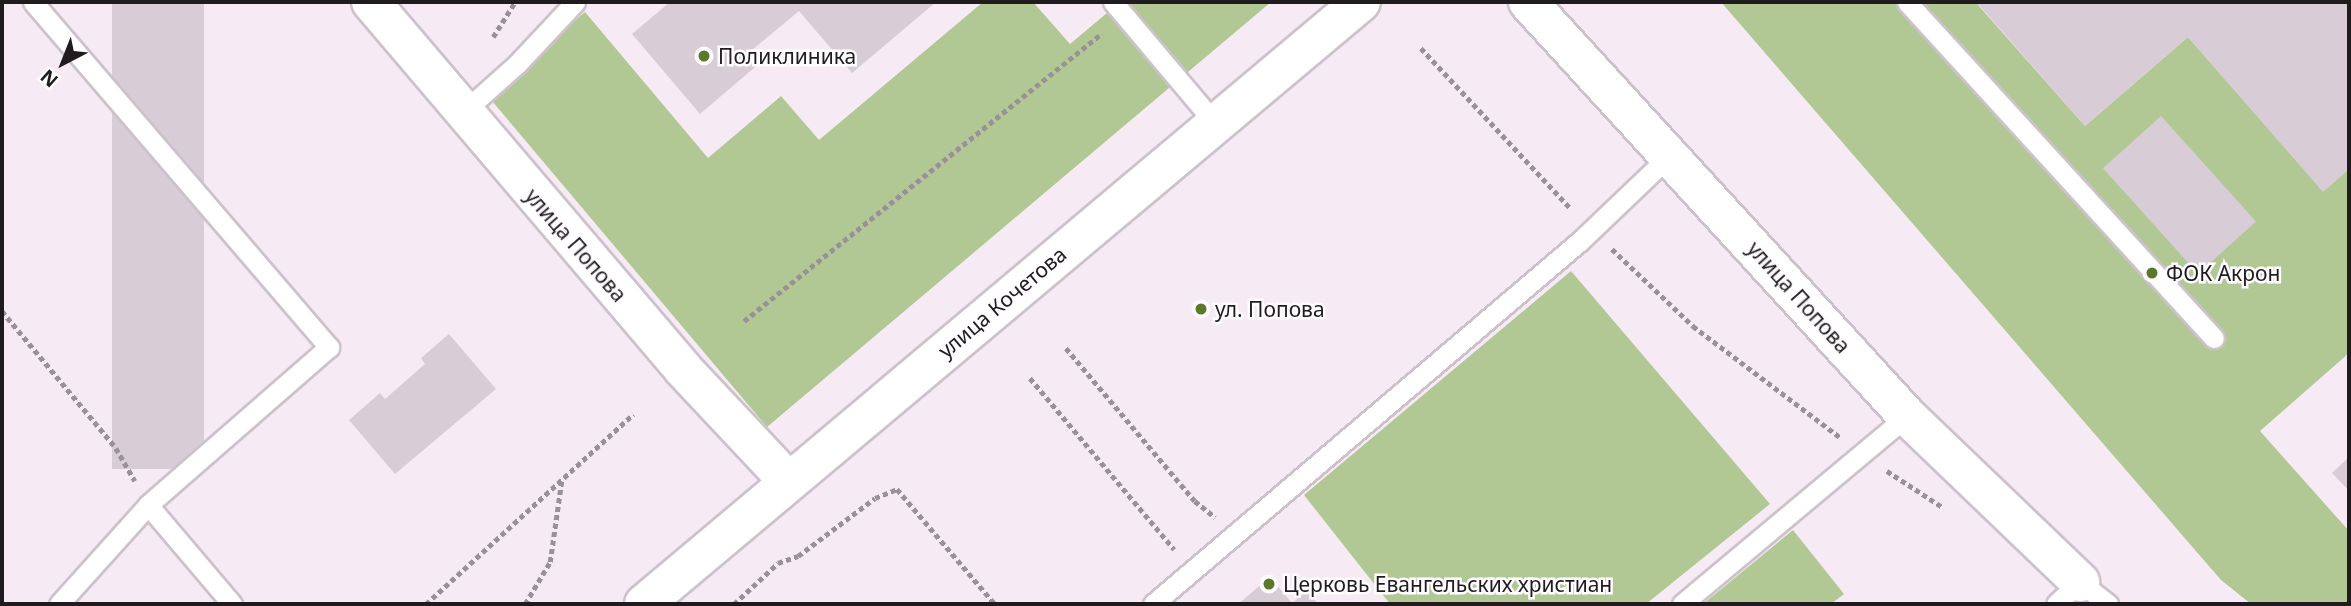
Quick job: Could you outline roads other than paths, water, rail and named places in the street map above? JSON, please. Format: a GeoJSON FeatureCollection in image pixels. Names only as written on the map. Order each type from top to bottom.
{"type":"FeatureCollection","features":[{"type":"Feature","properties":{"kind":"street","name":"улица Попова"},"geometry":{"type":"LineString","coordinates":[[371,2],[462,113],[683,369],[789,482]]}},
{"type":"Feature","properties":{"kind":"street","name":"улица Кочетова"},"geometry":{"type":"LineString","coordinates":[[645,604],[1214,122],[1361,2]]}},
{"type":"Feature","properties":{"kind":"street","name":"улица Попова"},"geometry":{"type":"LineString","coordinates":[[1528,2],[1907,416],[2082,597]]}},
{"type":"Feature","properties":{"kind":"lane"},"geometry":{"type":"LineString","coordinates":[[33,2],[328,347],[148,505],[59,604]]}},
{"type":"Feature","properties":{"kind":"lane"},"geometry":{"type":"LineString","coordinates":[[462,113],[517,64],[575,2]]}},
{"type":"Feature","properties":{"kind":"lane"},"geometry":{"type":"LineString","coordinates":[[1907,2],[2214,338]]}},
{"type":"Feature","properties":{"kind":"lane"},"geometry":{"type":"LineString","coordinates":[[1119,9],[1214,122]]}},
{"type":"Feature","properties":{"kind":"lane"},"geometry":{"type":"LineString","coordinates":[[1153,604],[1592,230],[1670,155]]}},
{"type":"Feature","properties":{"kind":"lane"},"geometry":{"type":"LineString","coordinates":[[1682,604],[1907,416]]}},
{"type":"Feature","properties":{"kind":"lane"},"geometry":{"type":"LineString","coordinates":[[148,505],[232,604]]}},
{"type":"Feature","properties":{"kind":"place","name":"Поликлиника"},"geometry":{"type":"Point","coordinates":[704,56]}},
{"type":"Feature","properties":{"kind":"place","name":"ФОК Акрон"},"geometry":{"type":"Point","coordinates":[2152,273]}},
{"type":"Feature","properties":{"kind":"place","name":"ул. Попова"},"geometry":{"type":"Point","coordinates":[1201,309]}},
{"type":"Feature","properties":{"kind":"place","name":"Церковь Евангельских христиан"},"geometry":{"type":"Point","coordinates":[1269,584]}}]}
